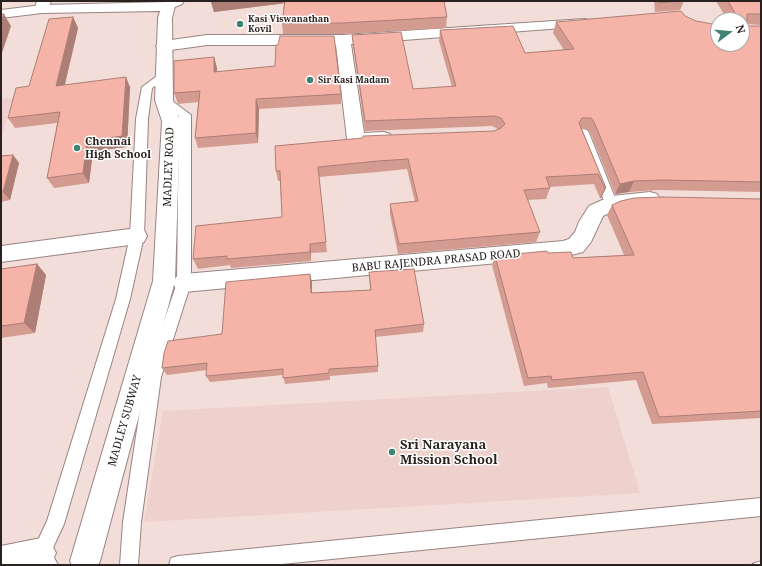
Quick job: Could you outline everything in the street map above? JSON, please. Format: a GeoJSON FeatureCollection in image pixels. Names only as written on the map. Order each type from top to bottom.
{"type":"FeatureCollection","features":[{"type":"Feature","properties":{"kind":"street"},"geometry":{"type":"LineString","coordinates":[[1,14],[43,5],[173,4]]}},
{"type":"Feature","properties":{"kind":"street","name":"MADLEY ROAD"},"geometry":{"type":"LineString","coordinates":[[173,4],[165,18],[164,100],[171,121],[174,282]]}},
{"type":"Feature","properties":{"kind":"street"},"geometry":{"type":"LineString","coordinates":[[164,46],[207,40],[343,40],[464,33],[596,22]]}},
{"type":"Feature","properties":{"kind":"street"},"geometry":{"type":"LineString","coordinates":[[343,40],[356,139],[401,138]]}},
{"type":"Feature","properties":{"kind":"street","name":"BABU RAJENDRA PRASAD ROAD"},"geometry":{"type":"LineString","coordinates":[[174,282],[563,249],[576,246],[584,236],[588,222],[596,211],[611,203],[629,200],[672,199]]}},
{"type":"Feature","properties":{"kind":"street"},"geometry":{"type":"LineString","coordinates":[[1,254],[137,236]]}},
{"type":"Feature","properties":{"kind":"street","name":"MADLEY SUBWAY"},"geometry":{"type":"LineString","coordinates":[[85,561],[174,282]]}},
{"type":"Feature","properties":{"kind":"street"},"geometry":{"type":"LineString","coordinates":[[1,561],[45,559]]}},
{"type":"Feature","properties":{"kind":"lane"},"geometry":{"type":"LineString","coordinates":[[45,559],[56,518],[123,299],[137,236],[142,119],[147,87],[165,75]]}},
{"type":"Feature","properties":{"kind":"lane"},"geometry":{"type":"LineString","coordinates":[[584,133],[611,203]]}},
{"type":"Feature","properties":{"kind":"lane"},"geometry":{"type":"LineString","coordinates":[[129,565],[132,522],[153,377],[174,282]]}},
{"type":"Feature","properties":{"kind":"lane"},"geometry":{"type":"LineString","coordinates":[[178,565],[761,507]]}},
{"type":"Feature","properties":{"kind":"shaded area"},"geometry":{"type":"Polygon","coordinates":[[[13,98],[1,138],[1,99],[13,98]]]}},
{"type":"Feature","properties":{"kind":"shaded area","name":"Sri Narayana Mission School"},"geometry":{"type":"Polygon","coordinates":[[[608,387],[640,493],[144,522],[163,411],[608,387]]]}},
{"type":"Feature","properties":{"kind":"building"},"geometry":{"type":"Polygon","coordinates":[[[285,1],[444,1],[447,17],[342,23],[282,23],[285,1]]]}},
{"type":"Feature","properties":{"kind":"building"},"geometry":{"type":"Polygon","coordinates":[[[658,1],[683,1],[658,3],[658,1]]]}},
{"type":"Feature","properties":{"kind":"building"},"geometry":{"type":"Polygon","coordinates":[[[728,1],[761,1],[761,14],[734,12],[728,1]]]}},
{"type":"Feature","properties":{"kind":"building"},"geometry":{"type":"Polygon","coordinates":[[[681,11],[685,16],[696,21],[710,24],[710,52],[750,52],[750,26],[761,26],[761,182],[663,180],[634,181],[620,184],[594,122],[591,118],[582,118],[579,123],[606,188],[598,174],[546,177],[550,188],[524,190],[540,232],[399,244],[390,204],[418,201],[408,159],[378,161],[318,167],[326,242],[310,244],[310,252],[227,259],[227,256],[193,259],[196,226],[282,217],[280,171],[276,171],[275,146],[363,138],[363,136],[494,131],[501,128],[505,124],[501,118],[494,116],[365,121],[352,35],[401,32],[413,89],[456,86],[440,30],[513,26],[525,53],[574,49],[556,22],[681,11]]]}},
{"type":"Feature","properties":{"kind":"building"},"geometry":{"type":"Polygon","coordinates":[[[1,14],[4,14],[1,22],[1,14]]]}},
{"type":"Feature","properties":{"kind":"building"},"geometry":{"type":"Polygon","coordinates":[[[73,17],[56,86],[126,77],[122,136],[87,141],[83,173],[47,178],[60,112],[8,118],[16,88],[29,86],[49,19],[73,17]]]}},
{"type":"Feature","properties":{"kind":"building"},"geometry":{"type":"Polygon","coordinates":[[[280,36],[334,36],[341,94],[256,99],[256,133],[195,138],[200,91],[174,93],[174,61],[214,57],[214,72],[275,66],[276,45],[278,45],[280,36]]]}},
{"type":"Feature","properties":{"kind":"building"},"geometry":{"type":"Polygon","coordinates":[[[13,155],[3,192],[1,192],[1,156],[13,155]]]}},
{"type":"Feature","properties":{"kind":"building"},"geometry":{"type":"Polygon","coordinates":[[[663,197],[761,199],[761,411],[659,417],[643,372],[552,380],[551,376],[528,378],[495,256],[547,251],[548,253],[571,252],[573,258],[634,255],[612,205],[634,198],[663,197]]]}},
{"type":"Feature","properties":{"kind":"building"},"geometry":{"type":"Polygon","coordinates":[[[37,264],[24,323],[1,326],[1,269],[37,264]]]}},
{"type":"Feature","properties":{"kind":"building"},"geometry":{"type":"Polygon","coordinates":[[[414,269],[424,324],[375,330],[378,366],[329,369],[329,373],[283,378],[283,369],[206,376],[207,363],[162,368],[164,353],[168,341],[222,334],[226,282],[310,274],[311,293],[371,290],[369,272],[414,269]]]}},
{"type":"Feature","properties":{"kind":"railway"},"geometry":{"type":"LineString","coordinates":[[754,565],[761,563]]}},
{"type":"Feature","properties":{"kind":"place","name":"Kasi Viswanathan Kovil"},"geometry":{"type":"Point","coordinates":[240,24]}},
{"type":"Feature","properties":{"kind":"place","name":"Sir Kasi Madam"},"geometry":{"type":"Point","coordinates":[310,80]}},
{"type":"Feature","properties":{"kind":"place","name":"Chennai High School"},"geometry":{"type":"Point","coordinates":[77,148]}},
{"type":"Feature","properties":{"kind":"place","name":"Sri Narayana Mission School"},"geometry":{"type":"Point","coordinates":[392,452]}}]}
